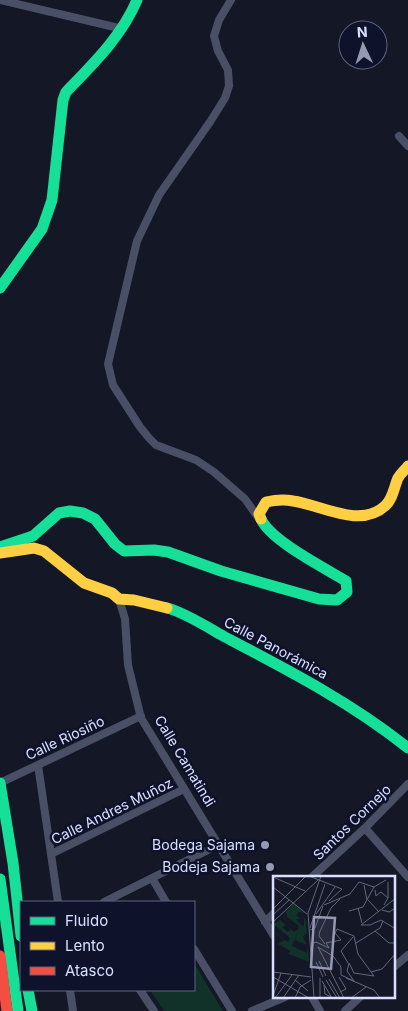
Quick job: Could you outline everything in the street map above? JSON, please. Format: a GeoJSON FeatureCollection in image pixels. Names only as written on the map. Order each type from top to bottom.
{"type":"FeatureCollection","features":[{"type":"Feature","properties":{"kind":"main road"},"geometry":{"type":"LineString","coordinates":[[0,288],[42,229],[48,214],[52,200],[62,100],[66,92],[123,29],[134,13],[137,0]]}},
{"type":"Feature","properties":{"kind":"main road"},"geometry":{"type":"LineString","coordinates":[[0,547],[33,536],[60,513],[70,511],[83,513],[95,519],[115,544],[124,550],[168,552],[221,571],[319,599],[336,600],[347,592],[346,581],[288,545],[262,524],[259,517],[261,510],[266,502],[282,498],[335,512],[363,516],[375,514],[385,507],[400,475],[408,466]]}},
{"type":"Feature","properties":{"kind":"main road"},"geometry":{"type":"LineString","coordinates":[[0,553],[34,548],[44,550],[84,583],[112,593],[119,599]]}},
{"type":"Feature","properties":{"kind":"main road","name":"Calle Panorámica"},"geometry":{"type":"LineString","coordinates":[[119,599],[134,600],[172,609],[282,666],[382,727],[408,748]]}},
{"type":"Feature","properties":{"kind":"main road"},"geometry":{"type":"LineString","coordinates":[[0,783],[20,928]]}},
{"type":"Feature","properties":{"kind":"main road"},"geometry":{"type":"LineString","coordinates":[[0,879],[18,1011]]}},
{"type":"Feature","properties":{"kind":"main road"},"geometry":{"type":"LineString","coordinates":[[0,956],[7,1011]]}},
{"type":"Feature","properties":{"kind":"main road"},"geometry":{"type":"LineString","coordinates":[[28,991],[32,1011]]}},
{"type":"Feature","properties":{"kind":"street"},"geometry":{"type":"LineString","coordinates":[[0,0],[123,29]]}},
{"type":"Feature","properties":{"kind":"street"},"geometry":{"type":"LineString","coordinates":[[231,0],[219,20],[214,36],[218,51],[228,70],[229,86],[225,98],[159,195],[137,241],[108,364],[113,385],[149,438],[156,445],[196,460],[214,472],[245,499],[262,524]]}},
{"type":"Feature","properties":{"kind":"street"},"geometry":{"type":"LineString","coordinates":[[399,136],[408,146]]}},
{"type":"Feature","properties":{"kind":"street","name":"Calle Camatindi"},"geometry":{"type":"LineString","coordinates":[[119,599],[125,619],[128,665],[141,716],[273,934]]}},
{"type":"Feature","properties":{"kind":"street","name":"Calle Riosiño"},"geometry":{"type":"LineString","coordinates":[[0,783],[141,716]]}},
{"type":"Feature","properties":{"kind":"street"},"geometry":{"type":"LineString","coordinates":[[38,765],[58,901]]}},
{"type":"Feature","properties":{"kind":"street","name":"Santos Cornejo"},"geometry":{"type":"LineString","coordinates":[[315,876],[408,784]]}},
{"type":"Feature","properties":{"kind":"street","name":"Calle Andres Muñoz"},"geometry":{"type":"LineString","coordinates":[[51,854],[184,790]]}},
{"type":"Feature","properties":{"kind":"street"},"geometry":{"type":"LineString","coordinates":[[365,828],[408,877]]}},
{"type":"Feature","properties":{"kind":"street"},"geometry":{"type":"LineString","coordinates":[[106,901],[218,845]]}},
{"type":"Feature","properties":{"kind":"street"},"geometry":{"type":"LineString","coordinates":[[152,878],[165,901]]}},
{"type":"Feature","properties":{"kind":"street"},"geometry":{"type":"LineString","coordinates":[[265,922],[273,914]]}},
{"type":"Feature","properties":{"kind":"street"},"geometry":{"type":"LineString","coordinates":[[195,951],[232,1011]]}},
{"type":"Feature","properties":{"kind":"street"},"geometry":{"type":"LineString","coordinates":[[396,963],[408,955]]}},
{"type":"Feature","properties":{"kind":"street"},"geometry":{"type":"LineString","coordinates":[[70,991],[73,1011]]}},
{"type":"Feature","properties":{"kind":"street"},"geometry":{"type":"LineString","coordinates":[[141,991],[154,1011]]}},
{"type":"Feature","properties":{"kind":"street"},"geometry":{"type":"LineString","coordinates":[[252,1011],[283,998]]}},
{"type":"Feature","properties":{"kind":"street"},"geometry":{"type":"LineString","coordinates":[[313,998],[320,1011]]}},
{"type":"Feature","properties":{"kind":"street"},"geometry":{"type":"LineString","coordinates":[[345,1011],[359,998]]}},
{"type":"Feature","properties":{"kind":"green space"},"geometry":{"type":"Polygon","coordinates":[[[195,965],[223,1011],[164,1011],[151,991],[195,991],[195,965]]]}},
{"type":"Feature","properties":{"kind":"traffic: fast"},"geometry":{"type":"LineString","coordinates":[[0,288],[42,229],[52,200],[63,100],[66,92],[115,38],[137,0]]}},
{"type":"Feature","properties":{"kind":"traffic: fast"},"geometry":{"type":"LineString","coordinates":[[0,547],[33,536],[59,513],[70,511],[83,513],[95,519],[115,544],[124,551],[154,550],[168,552],[221,571],[319,599],[337,600],[347,592],[346,581],[287,545],[261,519]]}},
{"type":"Feature","properties":{"kind":"traffic: fast"},"geometry":{"type":"LineString","coordinates":[[167,608],[181,613],[319,688],[365,716],[408,748]]}},
{"type":"Feature","properties":{"kind":"traffic: fast"},"geometry":{"type":"LineString","coordinates":[[0,783],[13,863],[20,927]]}},
{"type":"Feature","properties":{"kind":"traffic: fast"},"geometry":{"type":"LineString","coordinates":[[0,879],[18,1011]]}},
{"type":"Feature","properties":{"kind":"traffic: fast"},"geometry":{"type":"LineString","coordinates":[[28,991],[32,1011]]}},
{"type":"Feature","properties":{"kind":"traffic: slow"},"geometry":{"type":"LineString","coordinates":[[261,519],[259,514],[266,502],[279,500],[304,503],[352,516],[375,513],[388,503],[398,478],[408,466]]}},
{"type":"Feature","properties":{"kind":"traffic: slow"},"geometry":{"type":"LineString","coordinates":[[0,553],[34,548],[44,551],[84,583],[112,593],[119,599],[134,600],[167,608]]}},
{"type":"Feature","properties":{"kind":"traffic: jam"},"geometry":{"type":"LineString","coordinates":[[0,956],[7,1011]]}},
{"type":"Feature","properties":{"kind":"place","name":"Bodega Sajama"},"geometry":{"type":"Point","coordinates":[265,845]}},
{"type":"Feature","properties":{"kind":"place","name":"Bodeja Sajama"},"geometry":{"type":"Point","coordinates":[270,867]}}]}
